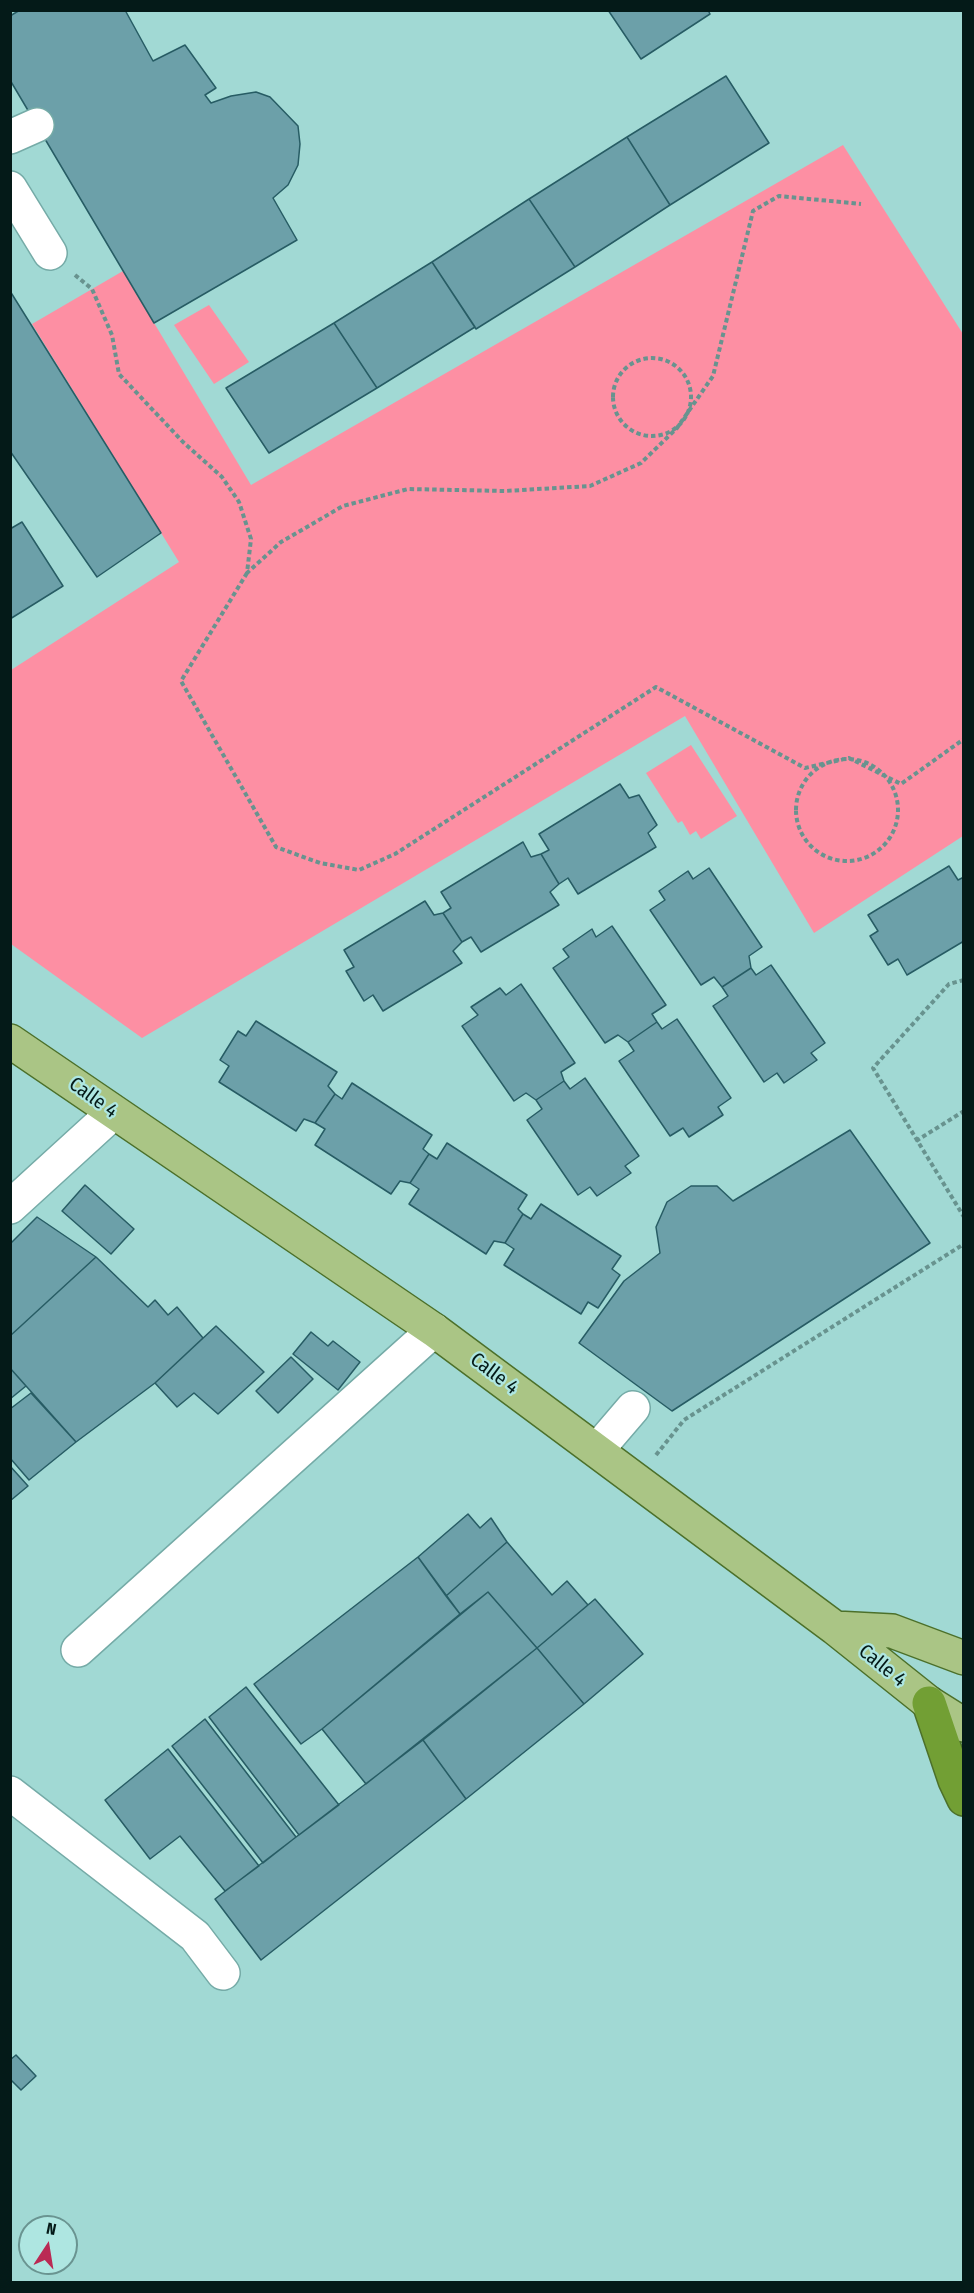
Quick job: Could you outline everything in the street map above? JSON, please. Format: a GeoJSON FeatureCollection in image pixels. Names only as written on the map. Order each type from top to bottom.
{"type":"FeatureCollection","features":[{"type":"Feature","properties":{"kind":"highway"},"geometry":{"type":"LineString","coordinates":[[929,1703],[963,1798]]}},
{"type":"Feature","properties":{"kind":"main road","name":"Calle 4"},"geometry":{"type":"LineString","coordinates":[[10,1041],[434,1330],[836,1628],[929,1703],[963,1725]]}},
{"type":"Feature","properties":{"kind":"main road"},"geometry":{"type":"LineString","coordinates":[[836,1628],[892,1631],[963,1658]]}},
{"type":"Feature","properties":{"kind":"street"},"geometry":{"type":"LineString","coordinates":[[10,188],[50,253]]}},
{"type":"Feature","properties":{"kind":"street"},"geometry":{"type":"LineString","coordinates":[[10,1207],[113,1113]]}},
{"type":"Feature","properties":{"kind":"street"},"geometry":{"type":"LineString","coordinates":[[78,1650],[434,1330]]}},
{"type":"Feature","properties":{"kind":"street"},"geometry":{"type":"LineString","coordinates":[[597,1450],[633,1408]]}},
{"type":"Feature","properties":{"kind":"street"},"geometry":{"type":"LineString","coordinates":[[10,1793],[195,1936],[223,1973]]}},
{"type":"Feature","properties":{"kind":"path"},"geometry":{"type":"LineString","coordinates":[[861,204],[778,196],[753,211],[713,376],[677,428],[659,436],[640,435],[621,423],[612,404],[614,382],[627,365],[647,357],[669,361],[684,374],[692,392],[691,402],[689,412],[677,428],[641,463],[590,486],[505,491],[408,489],[343,506],[281,542],[247,573],[181,681],[276,847],[320,862],[359,870],[395,854],[656,687],[805,768],[849,758],[867,762],[883,773],[894,789],[899,807],[897,826],[887,842],[873,855],[855,861],[833,860],[814,850],[800,834],[794,813],[798,792],[809,773],[827,762],[849,758],[902,784],[963,739]]}},
{"type":"Feature","properties":{"kind":"path"},"geometry":{"type":"LineString","coordinates":[[50,253],[92,289],[112,335],[119,374],[183,442],[222,477],[238,502],[251,538],[247,573]]}},
{"type":"Feature","properties":{"kind":"path"},"geometry":{"type":"LineString","coordinates":[[963,980],[949,984],[873,1068],[963,1217]]}},
{"type":"Feature","properties":{"kind":"path"},"geometry":{"type":"LineString","coordinates":[[916,1142],[963,1111]]}},
{"type":"Feature","properties":{"kind":"path"},"geometry":{"type":"LineString","coordinates":[[637,1479],[684,1420],[963,1244]]}},
{"type":"Feature","properties":{"kind":"shaded area"},"geometry":{"type":"Polygon","coordinates":[[[843,145],[963,334],[963,836],[814,933],[685,716],[142,1038],[11,944],[11,670],[179,562],[32,324],[123,271],[251,485],[843,145]]]}},
{"type":"Feature","properties":{"kind":"shaded area"},"geometry":{"type":"Polygon","coordinates":[[[209,305],[249,362],[214,384],[174,325],[209,305]]]}},
{"type":"Feature","properties":{"kind":"shaded area"},"geometry":{"type":"Polygon","coordinates":[[[691,745],[737,816],[701,839],[696,831],[690,835],[682,821],[678,823],[646,773],[691,745]]]}},
{"type":"Feature","properties":{"kind":"building"},"geometry":{"type":"Polygon","coordinates":[[[20,10],[125,10],[153,61],[185,45],[216,88],[205,95],[211,103],[231,96],[256,92],[270,97],[298,126],[300,144],[298,165],[288,185],[273,198],[297,240],[154,323],[10,80],[10,16],[20,10]]]}},
{"type":"Feature","properties":{"kind":"building"},"geometry":{"type":"Polygon","coordinates":[[[608,10],[708,10],[710,14],[641,59],[608,10]]]}},
{"type":"Feature","properties":{"kind":"building"},"geometry":{"type":"Polygon","coordinates":[[[726,76],[769,143],[670,205],[627,137],[726,76]]]}},
{"type":"Feature","properties":{"kind":"building"},"geometry":{"type":"Polygon","coordinates":[[[627,137],[670,205],[575,267],[529,199],[627,137]]]}},
{"type":"Feature","properties":{"kind":"building"},"geometry":{"type":"Polygon","coordinates":[[[529,199],[575,267],[476,329],[432,262],[529,199]]]}},
{"type":"Feature","properties":{"kind":"building"},"geometry":{"type":"Polygon","coordinates":[[[432,262],[475,327],[377,388],[334,323],[432,262]]]}},
{"type":"Feature","properties":{"kind":"building"},"geometry":{"type":"Polygon","coordinates":[[[10,291],[161,533],[97,577],[10,451],[10,291]]]}},
{"type":"Feature","properties":{"kind":"building"},"geometry":{"type":"Polygon","coordinates":[[[334,323],[377,388],[269,453],[226,388],[334,323]]]}},
{"type":"Feature","properties":{"kind":"building"},"geometry":{"type":"Polygon","coordinates":[[[22,522],[63,586],[10,619],[10,529],[22,522]]]}},
{"type":"Feature","properties":{"kind":"building"},"geometry":{"type":"Polygon","coordinates":[[[620,784],[629,798],[639,795],[657,825],[648,833],[656,847],[578,894],[568,878],[559,884],[541,854],[549,850],[539,834],[620,784]]]}},
{"type":"Feature","properties":{"kind":"building"},"geometry":{"type":"Polygon","coordinates":[[[523,842],[531,857],[541,854],[559,884],[550,892],[559,905],[481,952],[471,937],[462,942],[443,913],[451,908],[441,892],[523,842]]]}},
{"type":"Feature","properties":{"kind":"building"},"geometry":{"type":"Polygon","coordinates":[[[949,866],[958,880],[964,877],[964,941],[907,975],[898,959],[888,965],[870,936],[878,931],[868,915],[949,866]]]}},
{"type":"Feature","properties":{"kind":"building"},"geometry":{"type":"Polygon","coordinates":[[[709,868],[762,947],[749,956],[751,968],[722,987],[714,977],[701,985],[650,910],[665,900],[659,891],[688,871],[693,879],[709,868]]]}},
{"type":"Feature","properties":{"kind":"building"},"geometry":{"type":"Polygon","coordinates":[[[425,901],[434,915],[443,913],[462,942],[453,951],[462,963],[383,1011],[373,995],[364,1001],[346,971],[354,967],[344,950],[425,901]]]}},
{"type":"Feature","properties":{"kind":"building"},"geometry":{"type":"Polygon","coordinates":[[[612,926],[666,1005],[652,1014],[657,1022],[628,1042],[618,1035],[605,1043],[553,968],[569,957],[563,949],[592,929],[596,937],[612,926]]]}},
{"type":"Feature","properties":{"kind":"building"},"geometry":{"type":"Polygon","coordinates":[[[771,965],[825,1043],[811,1053],[817,1060],[784,1083],[777,1073],[764,1082],[713,1006],[728,996],[722,987],[751,968],[756,975],[771,965]]]}},
{"type":"Feature","properties":{"kind":"building"},"geometry":{"type":"Polygon","coordinates":[[[521,984],[575,1063],[561,1072],[564,1081],[536,1100],[526,1093],[514,1101],[462,1026],[478,1015],[471,1007],[500,988],[506,995],[521,984]]]}},
{"type":"Feature","properties":{"kind":"building"},"geometry":{"type":"Polygon","coordinates":[[[677,1019],[731,1098],[718,1107],[723,1115],[689,1137],[683,1128],[670,1136],[619,1061],[634,1051],[628,1042],[657,1022],[662,1029],[677,1019]]]}},
{"type":"Feature","properties":{"kind":"building"},"geometry":{"type":"Polygon","coordinates":[[[256,1021],[337,1072],[328,1086],[335,1094],[315,1123],[304,1119],[296,1131],[219,1082],[229,1066],[220,1060],[238,1031],[246,1036],[256,1021]]]}},
{"type":"Feature","properties":{"kind":"building"},"geometry":{"type":"Polygon","coordinates":[[[585,1078],[639,1156],[625,1166],[631,1173],[597,1196],[590,1187],[578,1195],[527,1120],[542,1109],[536,1100],[564,1081],[570,1089],[585,1078]]]}},
{"type":"Feature","properties":{"kind":"building"},"geometry":{"type":"Polygon","coordinates":[[[352,1083],[432,1135],[423,1149],[429,1154],[410,1183],[400,1181],[391,1194],[315,1145],[325,1129],[315,1123],[335,1094],[342,1099],[352,1083]]]}},
{"type":"Feature","properties":{"kind":"building"},"geometry":{"type":"Polygon","coordinates":[[[850,1130],[930,1243],[672,1411],[579,1343],[624,1281],[660,1253],[656,1227],[667,1202],[691,1186],[717,1186],[733,1201],[850,1130]]]}},
{"type":"Feature","properties":{"kind":"building"},"geometry":{"type":"Polygon","coordinates":[[[447,1143],[527,1195],[518,1209],[523,1214],[505,1243],[494,1241],[486,1254],[409,1204],[419,1189],[410,1183],[429,1154],[437,1159],[447,1143]]]}},
{"type":"Feature","properties":{"kind":"building"},"geometry":{"type":"Polygon","coordinates":[[[85,1185],[134,1229],[111,1254],[62,1211],[85,1185]]]}},
{"type":"Feature","properties":{"kind":"building"},"geometry":{"type":"Polygon","coordinates":[[[541,1204],[621,1256],[612,1269],[620,1275],[598,1308],[588,1302],[581,1314],[504,1265],[514,1249],[505,1243],[523,1214],[531,1219],[541,1204]]]}},
{"type":"Feature","properties":{"kind":"building"},"geometry":{"type":"Polygon","coordinates":[[[37,1217],[96,1257],[10,1336],[10,1244],[37,1217]]]}},
{"type":"Feature","properties":{"kind":"building"},"geometry":{"type":"Polygon","coordinates":[[[96,1257],[148,1307],[155,1300],[168,1315],[177,1307],[203,1338],[155,1383],[76,1442],[10,1368],[10,1336],[96,1257]]]}},
{"type":"Feature","properties":{"kind":"building"},"geometry":{"type":"Polygon","coordinates":[[[216,1326],[264,1372],[218,1414],[194,1393],[177,1407],[155,1383],[216,1326]]]}},
{"type":"Feature","properties":{"kind":"building"},"geometry":{"type":"Polygon","coordinates":[[[311,1332],[328,1346],[333,1341],[360,1362],[338,1390],[293,1354],[311,1332]]]}},
{"type":"Feature","properties":{"kind":"building"},"geometry":{"type":"Polygon","coordinates":[[[291,1357],[313,1379],[278,1413],[256,1391],[291,1357]]]}},
{"type":"Feature","properties":{"kind":"building"},"geometry":{"type":"Polygon","coordinates":[[[10,1368],[26,1386],[10,1399],[10,1368]]]}},
{"type":"Feature","properties":{"kind":"building"},"geometry":{"type":"Polygon","coordinates":[[[31,1393],[76,1442],[29,1480],[10,1458],[10,1409],[31,1393]]]}},
{"type":"Feature","properties":{"kind":"building"},"geometry":{"type":"Polygon","coordinates":[[[10,1466],[28,1486],[10,1501],[10,1466]]]}},
{"type":"Feature","properties":{"kind":"building"},"geometry":{"type":"Polygon","coordinates":[[[468,1514],[480,1528],[491,1518],[507,1542],[446,1596],[418,1557],[468,1514]]]}},
{"type":"Feature","properties":{"kind":"building"},"geometry":{"type":"Polygon","coordinates":[[[507,1542],[552,1595],[567,1581],[588,1605],[537,1648],[488,1592],[460,1614],[446,1596],[507,1542]]]}},
{"type":"Feature","properties":{"kind":"building"},"geometry":{"type":"Polygon","coordinates":[[[418,1557],[460,1614],[301,1744],[254,1684],[418,1557]]]}},
{"type":"Feature","properties":{"kind":"building"},"geometry":{"type":"Polygon","coordinates":[[[488,1592],[537,1648],[366,1784],[322,1729],[488,1592]]]}},
{"type":"Feature","properties":{"kind":"building"},"geometry":{"type":"Polygon","coordinates":[[[595,1599],[643,1654],[584,1704],[537,1648],[595,1599]]]}},
{"type":"Feature","properties":{"kind":"building"},"geometry":{"type":"Polygon","coordinates":[[[537,1648],[584,1704],[466,1799],[423,1740],[537,1648]]]}},
{"type":"Feature","properties":{"kind":"building"},"geometry":{"type":"Polygon","coordinates":[[[246,1687],[339,1805],[299,1835],[209,1717],[246,1687]]]}},
{"type":"Feature","properties":{"kind":"building"},"geometry":{"type":"Polygon","coordinates":[[[205,1719],[296,1837],[263,1863],[172,1746],[205,1719]]]}},
{"type":"Feature","properties":{"kind":"building"},"geometry":{"type":"Polygon","coordinates":[[[423,1740],[466,1799],[261,1960],[215,1899],[423,1740]]]}},
{"type":"Feature","properties":{"kind":"building"},"geometry":{"type":"Polygon","coordinates":[[[168,1749],[259,1866],[225,1891],[180,1836],[150,1859],[105,1800],[168,1749]]]}},
{"type":"Feature","properties":{"kind":"building"},"geometry":{"type":"Polygon","coordinates":[[[16,2055],[36,2076],[21,2090],[10,2079],[10,2060],[16,2055]]]}}]}
